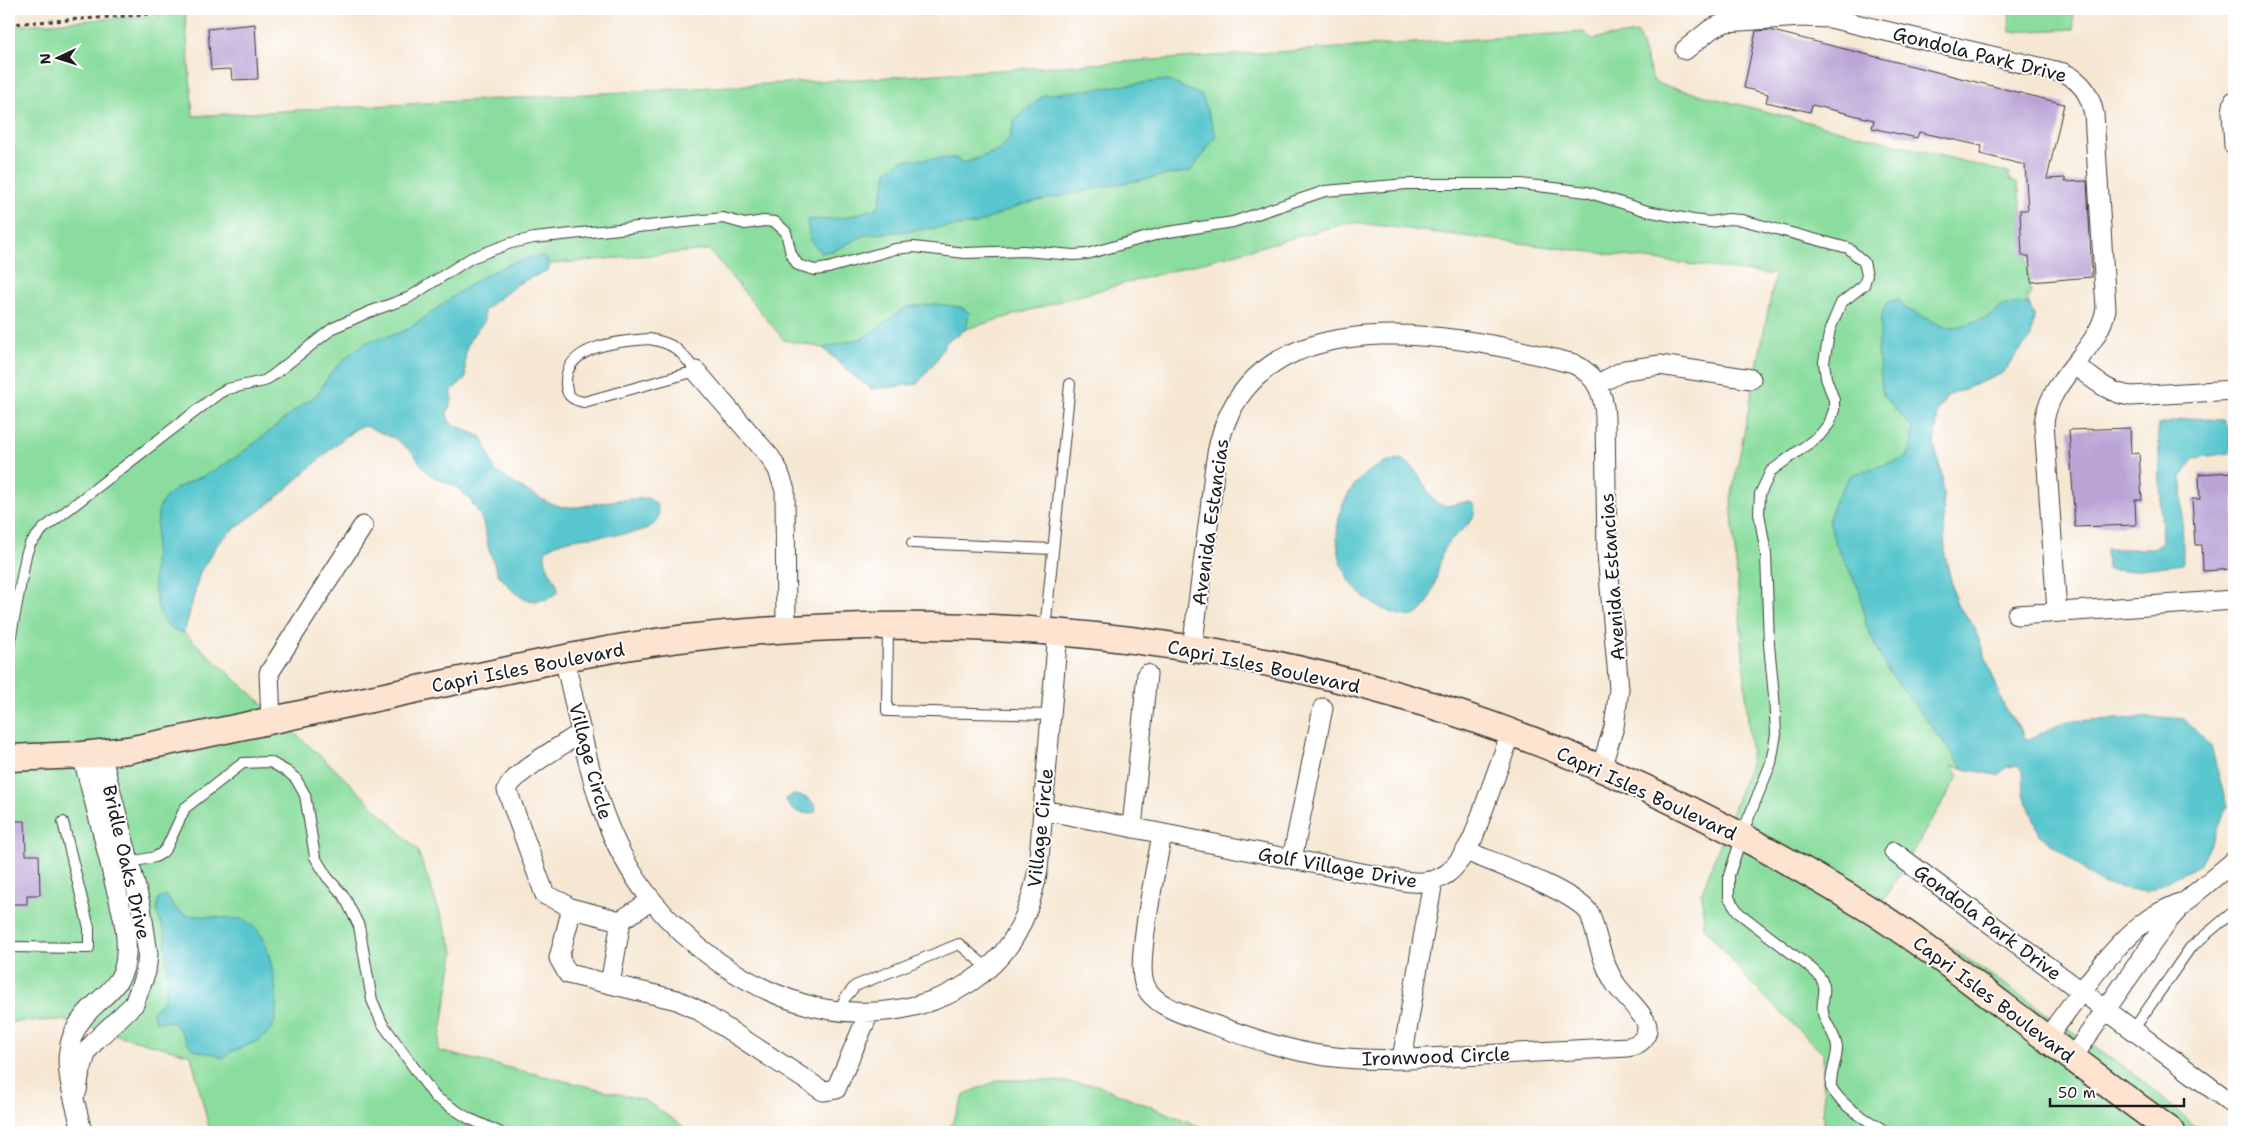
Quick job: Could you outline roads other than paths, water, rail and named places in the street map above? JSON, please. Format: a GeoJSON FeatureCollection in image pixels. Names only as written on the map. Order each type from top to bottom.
{"type":"FeatureCollection","features":[{"type":"Feature","properties":{"kind":"street","name":"Gondola Park Drive"},"geometry":{"type":"LineString","coordinates":[[1685,50],[1711,28],[1726,22],[1821,17],[2064,73],[2076,78],[2091,100],[2094,114],[2106,298],[2104,319],[2045,408],[2044,423],[2057,612]]}},
{"type":"Feature","properties":{"kind":"street"},"geometry":{"type":"LineString","coordinates":[[2234,101],[2232,112],[2234,146]]}},
{"type":"Feature","properties":{"kind":"street","name":"Avenida Estancias"},"geometry":{"type":"LineString","coordinates":[[1192,649],[1215,468],[1222,436],[1230,413],[1247,387],[1275,362],[1302,349],[1325,343],[1389,336],[1425,336],[1489,344],[1574,364],[1587,372],[1598,384],[1605,408],[1607,554],[1619,689],[1614,728],[1601,768]]}},
{"type":"Feature","properties":{"kind":"street"},"geometry":{"type":"LineString","coordinates":[[1598,384],[1625,370],[1660,365],[1751,379]]}},
{"type":"Feature","properties":{"kind":"street"},"geometry":{"type":"LineString","coordinates":[[2075,365],[2107,389],[2117,394],[2131,396],[2234,390]]}},
{"type":"Feature","properties":{"kind":"street"},"geometry":{"type":"LineString","coordinates":[[696,371],[770,457],[778,470],[785,490],[787,502],[786,630]]}},
{"type":"Feature","properties":{"kind":"street"},"geometry":{"type":"LineString","coordinates":[[271,720],[269,673],[363,526]]}},
{"type":"Feature","properties":{"kind":"street"},"geometry":{"type":"LineString","coordinates":[[2017,615],[2234,600]]}},
{"type":"Feature","properties":{"kind":"street","name":"Capri Isles Boulevard"},"geometry":{"type":"LineString","coordinates":[[9,758],[92,754],[146,746],[564,658],[685,638],[786,630],[888,626],[1052,632],[1122,638],[1192,649],[1282,666],[1366,686],[1431,705],[1601,768],[1653,791],[1742,836],[1877,914],[1922,945],[2172,1132]]}},
{"type":"Feature","properties":{"kind":"street","name":"Village Circle"},"geometry":{"type":"LineString","coordinates":[[564,658],[591,777],[604,817],[633,874],[652,900],[686,936],[706,952],[751,982],[801,1003],[839,1011],[869,1013],[899,1010],[942,997],[962,987],[988,968],[1012,941],[1030,905],[1038,870],[1051,716],[1052,632]]}},
{"type":"Feature","properties":{"kind":"street"},"geometry":{"type":"LineString","coordinates":[[1132,828],[1147,674]]}},
{"type":"Feature","properties":{"kind":"street"},"geometry":{"type":"LineString","coordinates":[[1292,859],[1324,708]]}},
{"type":"Feature","properties":{"kind":"street"},"geometry":{"type":"LineString","coordinates":[[582,732],[520,774],[509,784],[507,790],[545,895],[570,908],[616,920],[620,927],[610,984]]}},
{"type":"Feature","properties":{"kind":"street","name":"Golf Village Drive"},"geometry":{"type":"LineString","coordinates":[[1162,834],[1418,884],[1433,882],[1453,868],[1473,838],[1510,733]]}},
{"type":"Feature","properties":{"kind":"street","name":"Bridle Oaks Drive"},"geometry":{"type":"LineString","coordinates":[[82,1132],[70,1089],[67,1055],[74,1031],[80,1020],[120,980],[125,965],[127,948],[123,917],[92,754]]}},
{"type":"Feature","properties":{"kind":"street","name":"Bridle Oaks Drive"},"geometry":{"type":"LineString","coordinates":[[77,1110],[77,1093],[87,1051],[134,1004],[146,972],[148,954],[141,907],[92,754]]}},
{"type":"Feature","properties":{"kind":"street"},"geometry":{"type":"LineString","coordinates":[[1043,810],[1162,834]]}},
{"type":"Feature","properties":{"kind":"street","name":"Ironwood Circle"},"geometry":{"type":"LineString","coordinates":[[1162,834],[1142,966],[1144,984],[1152,997],[1193,1017],[1277,1047],[1342,1058],[1402,1059],[1628,1047],[1642,1041],[1647,1034],[1647,1025],[1644,1018],[1634,1009],[1610,975],[1586,907],[1566,894],[1466,851]]}},
{"type":"Feature","properties":{"kind":"street","name":"Gondola Park Drive"},"geometry":{"type":"LineString","coordinates":[[1894,852],[2234,1105]]}},
{"type":"Feature","properties":{"kind":"street","name":"Gondola Park Drive"},"geometry":{"type":"LineString","coordinates":[[2072,1058],[2153,942],[2186,901],[2234,861]]}},
{"type":"Feature","properties":{"kind":"street"},"geometry":{"type":"LineString","coordinates":[[1402,1059],[1433,882]]}},
{"type":"Feature","properties":{"kind":"street"},"geometry":{"type":"LineString","coordinates":[[617,923],[652,900]]}},
{"type":"Feature","properties":{"kind":"street","name":"Gondola Park Drive"},"geometry":{"type":"LineString","coordinates":[[2046,1039],[2082,992],[2135,930],[2155,915],[2186,901]]}},
{"type":"Feature","properties":{"kind":"street"},"geometry":{"type":"LineString","coordinates":[[570,908],[570,916],[559,958],[568,974],[677,1000],[698,1010],[823,1091],[836,1089],[869,1013]]}},
{"type":"Feature","properties":{"kind":"street","name":"Bridle Oaks Drive"},"geometry":{"type":"LineString","coordinates":[[125,965],[146,972]]}},
{"type":"Feature","properties":{"kind":"street"},"geometry":{"type":"LineString","coordinates":[[80,1020],[96,1040]]}},
{"type":"Feature","properties":{"kind":"lane"},"geometry":{"type":"LineString","coordinates":[[9,646],[26,555],[30,544],[43,529],[218,394],[238,385],[264,381],[284,369],[333,328],[408,298],[471,258],[511,243],[541,237],[723,218],[745,224],[764,221],[775,222],[786,232],[794,261],[807,269],[828,268],[895,249],[914,247],[965,253],[1024,251],[1079,255],[1162,233],[1240,220],[1325,191],[1407,184],[1521,184],[1587,192],[1647,211],[1693,220],[1710,222],[1728,219],[1742,220],[1848,248],[1864,262],[1867,275],[1866,281],[1841,303],[1835,315],[1828,340],[1824,370],[1834,400],[1833,416],[1819,436],[1772,471],[1760,494],[1759,512],[1768,580],[1768,638],[1776,734],[1772,763],[1742,836],[1728,881],[1731,903],[1746,919],[1812,969],[1822,979],[1825,992],[1824,1016],[1834,1035],[1837,1047],[1830,1087],[1837,1096],[1860,1116],[1887,1132]]}},
{"type":"Feature","properties":{"kind":"lane"},"geometry":{"type":"LineString","coordinates":[[649,339],[664,341],[676,347],[696,371],[584,402],[576,400],[567,392],[566,378],[569,368],[578,358],[590,350],[630,340],[649,339]]}},
{"type":"Feature","properties":{"kind":"lane"},"geometry":{"type":"LineString","coordinates":[[1052,632],[1053,549],[1070,384]]}},
{"type":"Feature","properties":{"kind":"lane"},"geometry":{"type":"LineString","coordinates":[[912,543],[1053,549]]}},
{"type":"Feature","properties":{"kind":"lane"},"geometry":{"type":"LineString","coordinates":[[888,626],[886,710],[1051,716]]}},
{"type":"Feature","properties":{"kind":"lane"},"geometry":{"type":"LineString","coordinates":[[136,860],[155,857],[162,853],[167,847],[185,808],[243,763],[270,762],[288,772],[296,779],[305,795],[315,857],[327,877],[344,896],[359,926],[372,1000],[382,1023],[416,1074],[435,1097],[468,1118],[499,1132]]}},
{"type":"Feature","properties":{"kind":"lane"},"geometry":{"type":"LineString","coordinates":[[9,947],[89,948],[89,928],[63,822]]}},
{"type":"Feature","properties":{"kind":"lane"},"geometry":{"type":"LineString","coordinates":[[2133,1030],[2190,948],[2234,911]]}},
{"type":"Feature","properties":{"kind":"lane"},"geometry":{"type":"LineString","coordinates":[[839,1011],[845,998],[856,986],[959,944],[988,968]]}},
{"type":"Feature","properties":{"kind":"water"},"geometry":{"type":"Polygon","coordinates":[[[1167,80],[1202,96],[1216,136],[1191,171],[1112,185],[1020,205],[977,224],[865,235],[833,251],[821,252],[810,241],[807,220],[843,218],[877,208],[888,170],[903,160],[955,158],[964,163],[1000,150],[1010,137],[1015,119],[1044,95],[1167,80]]]}},
{"type":"Feature","properties":{"kind":"water"},"geometry":{"type":"Polygon","coordinates":[[[542,256],[548,262],[548,270],[519,283],[484,310],[484,323],[472,336],[467,348],[465,361],[466,378],[452,390],[452,401],[447,414],[450,423],[482,437],[495,471],[549,503],[563,507],[578,507],[617,500],[648,498],[657,505],[658,517],[655,523],[646,529],[633,533],[586,537],[556,544],[545,551],[545,558],[548,569],[558,587],[558,592],[547,599],[536,601],[524,599],[514,592],[498,574],[489,550],[483,523],[470,500],[457,487],[434,477],[426,471],[413,453],[396,439],[365,426],[349,433],[274,500],[231,531],[217,545],[200,572],[184,633],[170,627],[161,615],[156,600],[154,582],[158,513],[166,497],[180,486],[205,475],[236,457],[257,441],[316,395],[335,368],[361,346],[372,340],[408,329],[487,274],[523,260],[542,256]]]}},
{"type":"Feature","properties":{"kind":"water"},"geometry":{"type":"Polygon","coordinates":[[[1899,299],[1905,308],[1942,326],[1957,327],[1986,318],[2005,305],[2029,304],[2034,316],[2031,337],[2001,374],[1947,396],[1938,410],[1934,445],[1942,476],[1945,555],[1956,603],[1974,627],[2005,709],[2027,740],[2067,721],[2162,717],[2184,719],[2211,746],[2227,807],[2201,864],[2146,892],[2102,884],[2040,835],[2024,794],[2023,771],[2017,765],[2007,767],[1998,775],[1964,769],[1885,666],[1866,625],[1860,592],[1834,540],[1829,519],[1835,500],[1851,475],[1906,458],[1911,449],[1913,428],[1883,395],[1878,354],[1882,313],[1888,302],[1899,299]]]}},
{"type":"Feature","properties":{"kind":"water"},"geometry":{"type":"Polygon","coordinates":[[[936,304],[961,307],[969,313],[966,329],[946,342],[937,359],[917,384],[872,389],[854,376],[823,348],[863,338],[907,307],[936,304]]]}},
{"type":"Feature","properties":{"kind":"water"},"geometry":{"type":"Polygon","coordinates":[[[2191,418],[2223,420],[2230,429],[2230,453],[2194,458],[2182,477],[2183,564],[2124,571],[2107,569],[2106,549],[2153,549],[2162,542],[2158,425],[2191,418]]]}},
{"type":"Feature","properties":{"kind":"water"},"geometry":{"type":"Polygon","coordinates":[[[1400,459],[1414,469],[1434,500],[1439,504],[1448,506],[1470,502],[1474,504],[1475,511],[1469,523],[1443,550],[1432,593],[1424,608],[1416,615],[1410,616],[1393,613],[1367,600],[1350,580],[1340,557],[1337,532],[1342,507],[1354,485],[1374,468],[1400,459]]]}},
{"type":"Feature","properties":{"kind":"water"},"geometry":{"type":"Polygon","coordinates":[[[792,795],[803,796],[809,799],[816,808],[815,812],[802,813],[790,807],[786,799],[792,795]]]}},
{"type":"Feature","properties":{"kind":"water"},"geometry":{"type":"Polygon","coordinates":[[[165,895],[177,910],[186,915],[242,919],[255,928],[264,940],[275,984],[275,1020],[272,1028],[263,1037],[229,1053],[226,1057],[218,1057],[216,1054],[205,1053],[191,1047],[176,1026],[170,1021],[156,1022],[152,1012],[164,999],[168,978],[165,934],[157,913],[158,900],[165,895]]]}}]}
